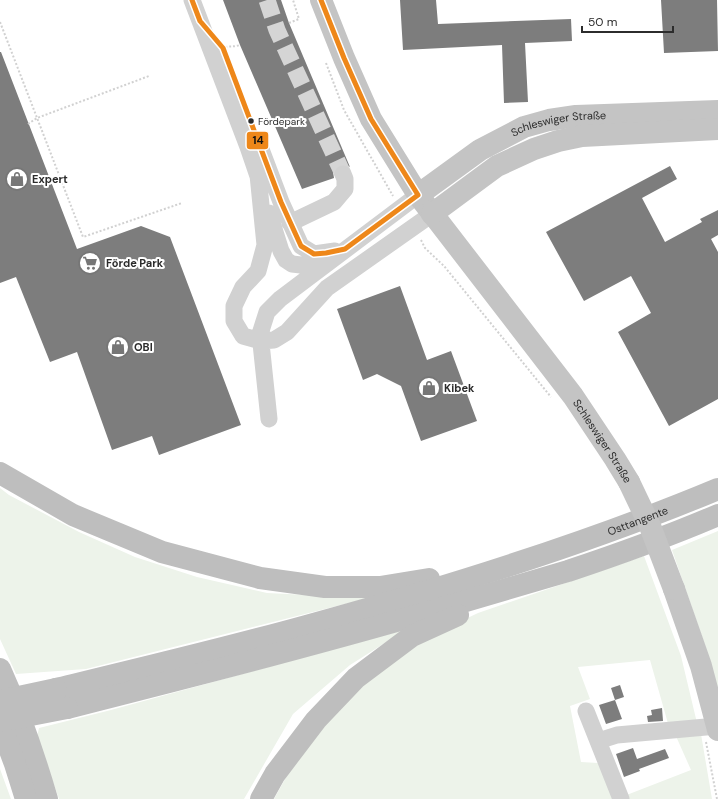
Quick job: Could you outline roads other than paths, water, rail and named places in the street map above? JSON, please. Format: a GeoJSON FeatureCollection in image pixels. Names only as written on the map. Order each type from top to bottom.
{"type":"FeatureCollection","features":[{"type":"Feature","properties":{"kind":"highway"},"geometry":{"type":"LineString","coordinates":[[0,472],[73,515],[162,552],[260,578],[325,587],[380,587],[430,579],[557,550]]}},
{"type":"Feature","properties":{"kind":"highway","name":"Osttangente"},"geometry":{"type":"LineString","coordinates":[[557,550],[673,508],[718,489]]}},
{"type":"Feature","properties":{"kind":"highway"},"geometry":{"type":"LineString","coordinates":[[26,799],[0,723],[67,708],[317,643],[419,614],[567,571],[632,549],[718,515]]}},
{"type":"Feature","properties":{"kind":"highway"},"geometry":{"type":"LineString","coordinates":[[0,701],[56,689],[304,627],[416,595],[557,550]]}},
{"type":"Feature","properties":{"kind":"highway"},"geometry":{"type":"LineString","coordinates":[[261,799],[275,774],[316,720],[356,678],[406,640],[465,611],[567,571]]}},
{"type":"Feature","properties":{"kind":"highway"},"geometry":{"type":"LineString","coordinates":[[0,669],[34,756],[46,799]]}},
{"type":"Feature","properties":{"kind":"main road","name":"Schleswiger Straße"},"geometry":{"type":"LineString","coordinates":[[321,0],[344,58],[371,119],[418,195],[573,396],[629,482],[650,526],[674,589],[701,666],[718,728]]}},
{"type":"Feature","properties":{"kind":"main road","name":"Schleswiger Straße"},"geometry":{"type":"LineString","coordinates":[[418,195],[480,150],[524,127],[549,120],[576,116],[718,111]]}},
{"type":"Feature","properties":{"kind":"main road","name":"Schleswiger Straße"},"geometry":{"type":"LineString","coordinates":[[432,214],[496,166],[534,149],[558,141],[582,136],[718,129]]}},
{"type":"Feature","properties":{"kind":"lane"},"geometry":{"type":"LineString","coordinates":[[192,0],[258,175],[281,251],[301,283],[303,289],[304,298],[302,305],[292,315],[287,332]]}},
{"type":"Feature","properties":{"kind":"lane"},"geometry":{"type":"LineString","coordinates":[[200,21],[223,48],[281,202],[301,246],[314,254],[345,249]]}},
{"type":"Feature","properties":{"kind":"lane"},"geometry":{"type":"LineString","coordinates":[[290,223],[334,202],[345,189],[345,178],[343,174]]}},
{"type":"Feature","properties":{"kind":"lane"},"geometry":{"type":"LineString","coordinates":[[258,175],[265,245],[258,271],[243,287],[234,306],[234,321],[243,336],[261,342],[274,340],[287,332],[327,288],[432,214]]}},
{"type":"Feature","properties":{"kind":"lane"},"geometry":{"type":"LineString","coordinates":[[269,419],[260,334],[267,312],[280,299],[418,195]]}},
{"type":"Feature","properties":{"kind":"lane"},"geometry":{"type":"LineString","coordinates":[[286,260],[292,264],[301,265],[326,264]]}},
{"type":"Feature","properties":{"kind":"lane"},"geometry":{"type":"LineString","coordinates":[[586,711],[621,799]]}},
{"type":"Feature","properties":{"kind":"lane","name":"Schleswiger Straße"},"geometry":{"type":"LineString","coordinates":[[598,741],[617,735],[718,728]]}},
{"type":"Feature","properties":{"kind":"tunnel"},"geometry":{"type":"LineString","coordinates":[[267,0],[277,30],[343,174]]}},
{"type":"Feature","properties":{"kind":"place","name":"Fördepark"},"geometry":{"type":"Point","coordinates":[251,121]}},
{"type":"Feature","properties":{"kind":"place","name":"Expert"},"geometry":{"type":"Point","coordinates":[17,179]}},
{"type":"Feature","properties":{"kind":"place","name":"Förde Park"},"geometry":{"type":"Point","coordinates":[90,263]}},
{"type":"Feature","properties":{"kind":"place","name":"OBI"},"geometry":{"type":"Point","coordinates":[118,347]}},
{"type":"Feature","properties":{"kind":"place","name":"Kibek"},"geometry":{"type":"Point","coordinates":[429,388]}}]}
